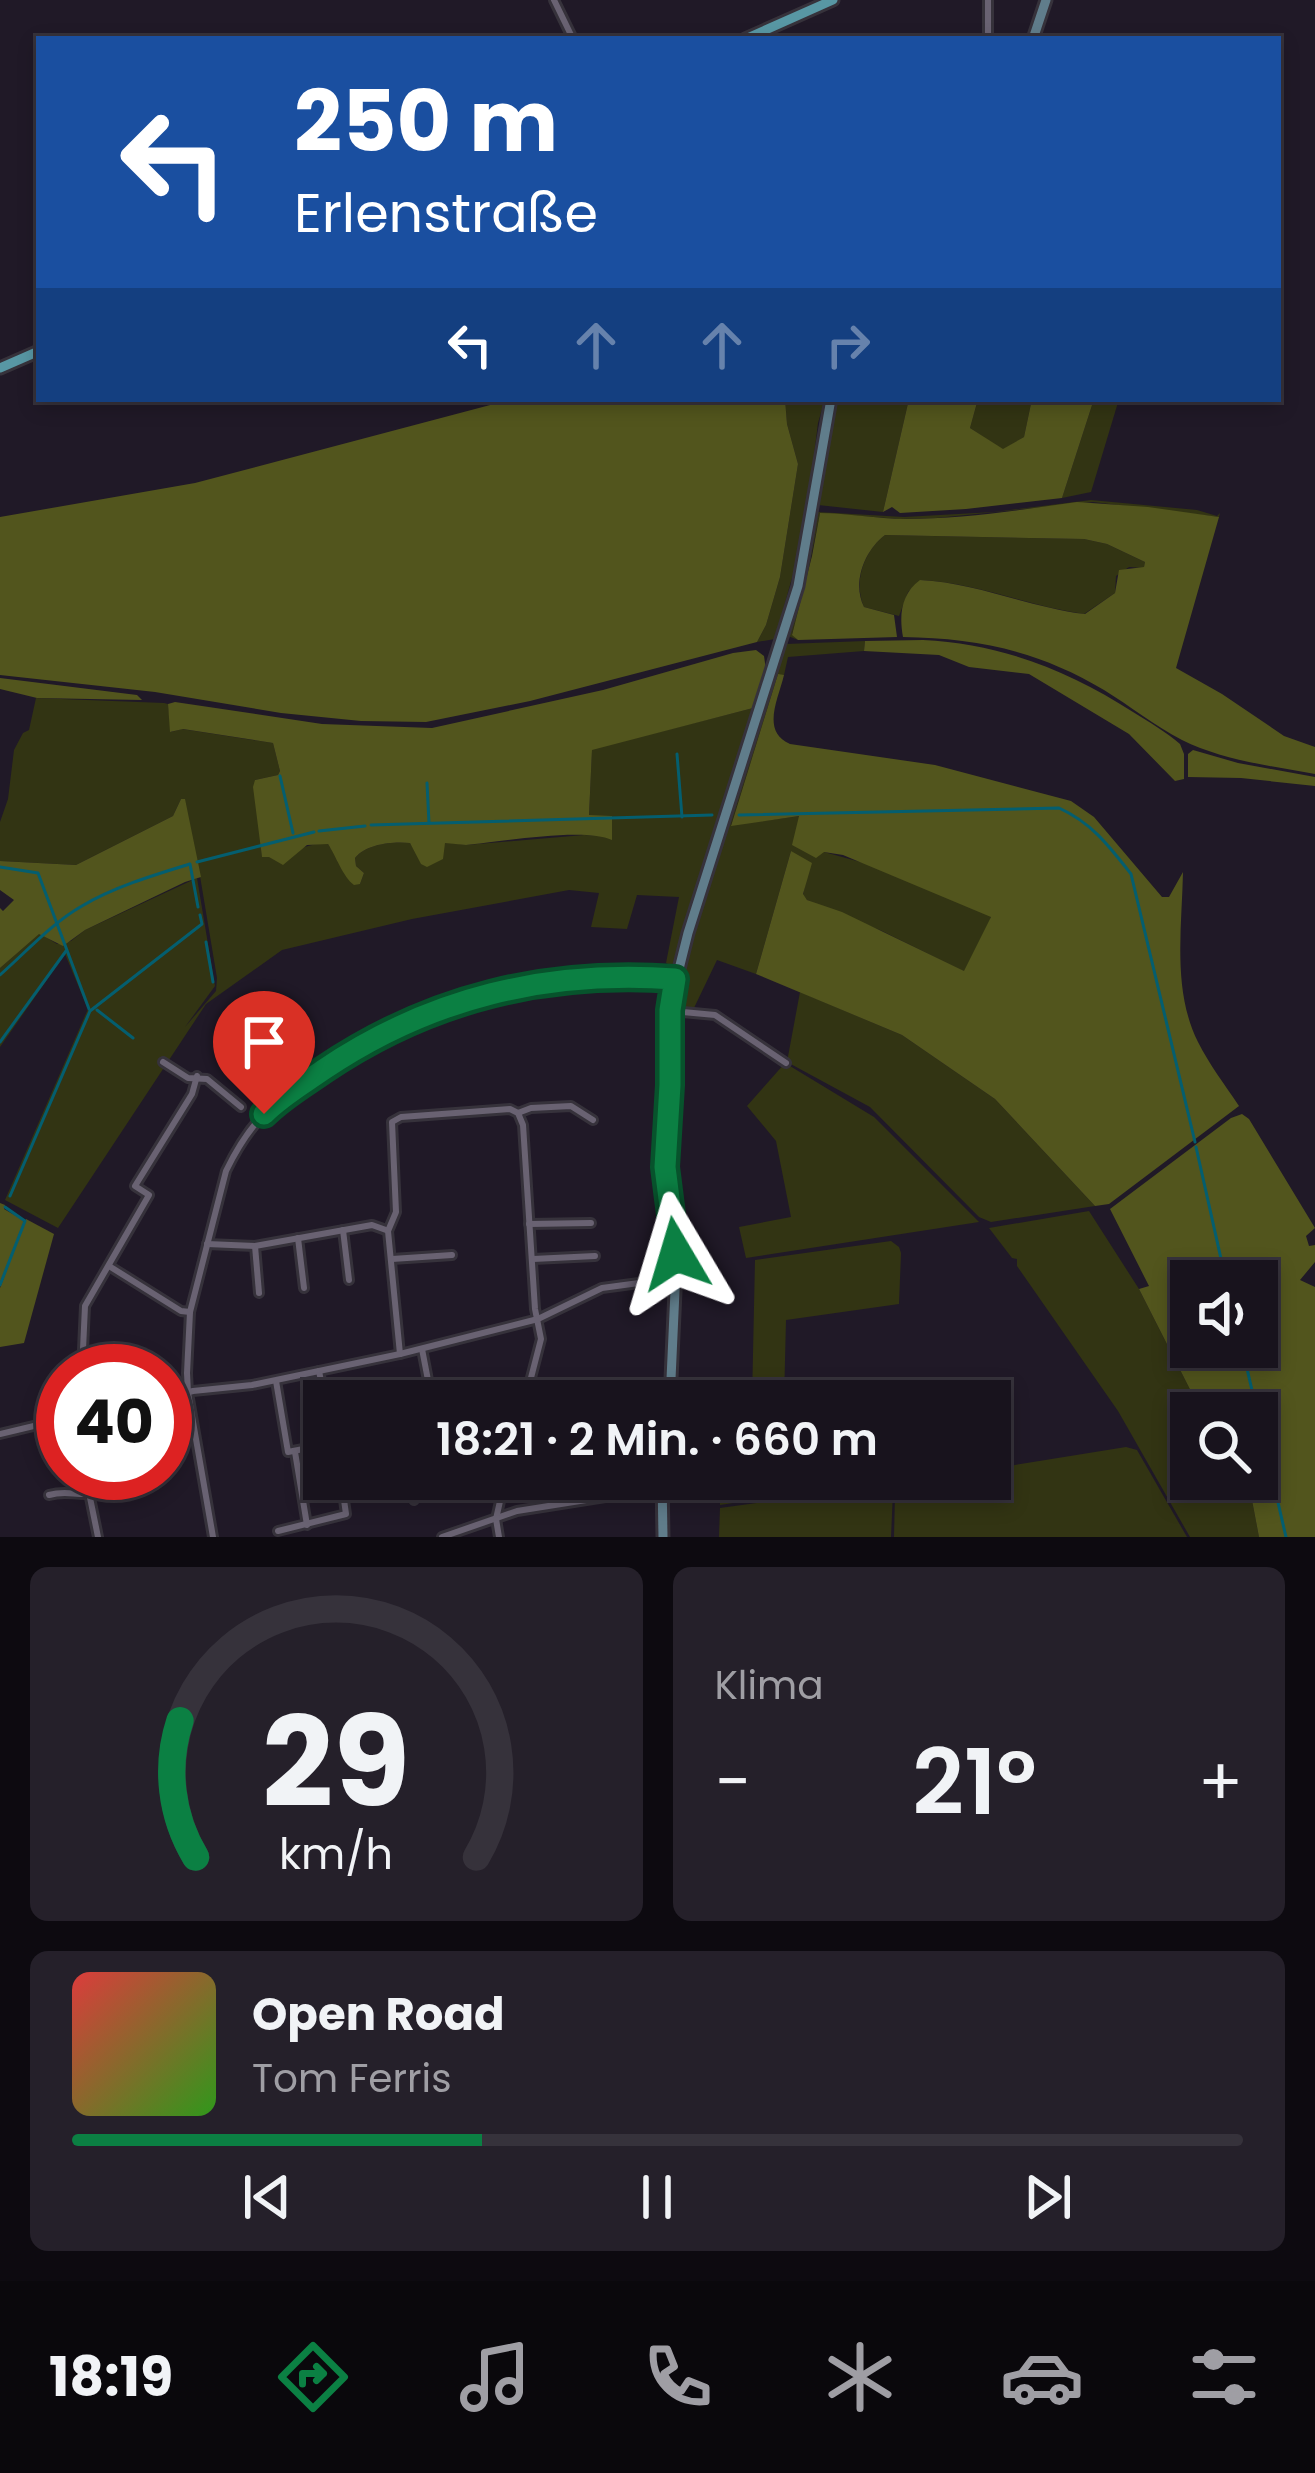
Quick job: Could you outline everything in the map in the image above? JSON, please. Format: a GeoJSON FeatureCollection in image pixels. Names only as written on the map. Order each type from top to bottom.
{"type":"FeatureCollection","features":[{"type":"Feature","properties":{"kind":"main road"},"geometry":{"type":"LineString","coordinates":[[752,36],[832,0]]}},
{"type":"Feature","properties":{"kind":"main road"},"geometry":{"type":"LineString","coordinates":[[0,368],[36,352]]}},
{"type":"Feature","properties":{"kind":"street"},"geometry":{"type":"LineString","coordinates":[[554,0],[572,36]]}},
{"type":"Feature","properties":{"kind":"street"},"geometry":{"type":"LineString","coordinates":[[988,0],[988,36]]}},
{"type":"Feature","properties":{"kind":"street"},"geometry":{"type":"LineString","coordinates":[[1034,36],[1046,0]]}},
{"type":"Feature","properties":{"kind":"street"},"geometry":{"type":"LineString","coordinates":[[671,1380],[676,1278],[665,1167],[675,979],[800,577],[830,402]]}},
{"type":"Feature","properties":{"kind":"street"},"geometry":{"type":"LineString","coordinates":[[189,1344],[190,1312],[226,1172],[275,1102],[348,1054],[450,1006],[520,986],[586,977],[675,979]]}},
{"type":"Feature","properties":{"kind":"street"},"geometry":{"type":"LineString","coordinates":[[670,1010],[715,1015],[786,1063]]}},
{"type":"Feature","properties":{"kind":"street"},"geometry":{"type":"LineString","coordinates":[[163,1062],[188,1078],[207,1078],[241,1107]]}},
{"type":"Feature","properties":{"kind":"street"},"geometry":{"type":"LineString","coordinates":[[83,1344],[85,1306],[149,1196],[135,1186],[192,1094],[197,1076]]}},
{"type":"Feature","properties":{"kind":"street"},"geometry":{"type":"LineString","coordinates":[[519,1115],[526,1108],[571,1106],[592,1120]]}},
{"type":"Feature","properties":{"kind":"street"},"geometry":{"type":"LineString","coordinates":[[400,1354],[388,1231],[396,1212],[392,1122],[505,1108],[519,1115]]}},
{"type":"Feature","properties":{"kind":"street"},"geometry":{"type":"LineString","coordinates":[[519,1115],[542,1340],[532,1380]]}},
{"type":"Feature","properties":{"kind":"street"},"geometry":{"type":"LineString","coordinates":[[529,1224],[591,1223]]}},
{"type":"Feature","properties":{"kind":"street"},"geometry":{"type":"LineString","coordinates":[[207,1244],[254,1246],[372,1225],[388,1231]]}},
{"type":"Feature","properties":{"kind":"street"},"geometry":{"type":"LineString","coordinates":[[343,1230],[349,1280]]}},
{"type":"Feature","properties":{"kind":"street"},"geometry":{"type":"LineString","coordinates":[[298,1238],[304,1288]]}},
{"type":"Feature","properties":{"kind":"street"},"geometry":{"type":"LineString","coordinates":[[254,1246],[259,1293]]}},
{"type":"Feature","properties":{"kind":"street"},"geometry":{"type":"LineString","coordinates":[[392,1259],[452,1255]]}},
{"type":"Feature","properties":{"kind":"street"},"geometry":{"type":"LineString","coordinates":[[532,1259],[595,1256]]}},
{"type":"Feature","properties":{"kind":"street"},"geometry":{"type":"LineString","coordinates":[[109,1266],[190,1312]]}},
{"type":"Feature","properties":{"kind":"street"},"geometry":{"type":"LineString","coordinates":[[192,1392],[422,1349],[538,1319],[602,1288],[676,1278]]}},
{"type":"Feature","properties":{"kind":"street"},"geometry":{"type":"LineString","coordinates":[[422,1349],[428,1380]]}},
{"type":"Feature","properties":{"kind":"street"},"geometry":{"type":"LineString","coordinates":[[319,1371],[321,1380]]}},
{"type":"Feature","properties":{"kind":"street"},"geometry":{"type":"LineString","coordinates":[[276,1380],[288,1452],[303,1449]]}},
{"type":"Feature","properties":{"kind":"street"},"geometry":{"type":"LineString","coordinates":[[192,1416],[213,1537]]}},
{"type":"Feature","properties":{"kind":"street"},"geometry":{"type":"LineString","coordinates":[[0,1433],[36,1425]]}},
{"type":"Feature","properties":{"kind":"street"},"geometry":{"type":"LineString","coordinates":[[295,1451],[307,1525]]}},
{"type":"Feature","properties":{"kind":"street"},"geometry":{"type":"LineString","coordinates":[[90,1500],[98,1537]]}},
{"type":"Feature","properties":{"kind":"street"},"geometry":{"type":"LineString","coordinates":[[278,1532],[346,1514],[344,1500]]}},
{"type":"Feature","properties":{"kind":"street"},"geometry":{"type":"LineString","coordinates":[[500,1500],[496,1519],[500,1537]]}},
{"type":"Feature","properties":{"kind":"street"},"geometry":{"type":"LineString","coordinates":[[442,1537],[518,1511],[575,1500]]}},
{"type":"Feature","properties":{"kind":"street"},"geometry":{"type":"LineString","coordinates":[[662,1500],[663,1537]]}},
{"type":"Feature","properties":{"kind":"green space"},"geometry":{"type":"Polygon","coordinates":[[[502,402],[785,402],[798,464],[780,577],[757,642],[530,701],[426,722],[281,713],[155,692],[0,675],[0,517],[195,483],[502,402]]]}},
{"type":"Feature","properties":{"kind":"green space"},"geometry":{"type":"Polygon","coordinates":[[[785,402],[824,402],[807,512],[775,639],[757,642],[780,577],[798,464],[785,402]]]}},
{"type":"Feature","properties":{"kind":"green space"},"geometry":{"type":"Polygon","coordinates":[[[836,402],[908,402],[883,512],[818,505],[836,402]]]}},
{"type":"Feature","properties":{"kind":"green space"},"geometry":{"type":"Polygon","coordinates":[[[908,402],[977,402],[970,428],[1003,449],[1024,437],[1031,402],[1093,402],[1062,498],[900,513],[892,507],[883,512],[908,402]]]}},
{"type":"Feature","properties":{"kind":"green space"},"geometry":{"type":"Polygon","coordinates":[[[977,402],[1031,402],[1024,437],[1003,450],[970,428],[977,402]]]}},
{"type":"Feature","properties":{"kind":"green space"},"geometry":{"type":"Polygon","coordinates":[[[1093,402],[1118,402],[1091,492],[1062,498],[1093,402]]]}},
{"type":"Feature","properties":{"kind":"green space"},"geometry":{"type":"Polygon","coordinates":[[[1091,500],[1220,513],[1219,517],[1093,502],[936,518],[900,519],[820,513],[792,634],[798,640],[788,636],[818,512],[904,517],[1091,500]]]}},
{"type":"Feature","properties":{"kind":"green space"},"geometry":{"type":"Polygon","coordinates":[[[1077,502],[1219,517],[1176,668],[1284,736],[1315,747],[1315,774],[1197,747],[1104,690],[1031,656],[956,640],[903,637],[903,606],[920,580],[1085,614],[1115,593],[1119,570],[1144,567],[1145,562],[1107,544],[1084,539],[885,535],[866,558],[859,588],[864,607],[894,615],[897,637],[798,640],[792,635],[820,513],[927,519],[1077,502]]]}},
{"type":"Feature","properties":{"kind":"green space"},"geometry":{"type":"Polygon","coordinates":[[[885,535],[1084,539],[1145,562],[1144,568],[1129,567],[1116,576],[1115,593],[1084,614],[921,580],[908,592],[899,616],[864,607],[861,597],[862,568],[885,535]]]}},
{"type":"Feature","properties":{"kind":"green space"},"geometry":{"type":"Polygon","coordinates":[[[923,640],[1007,653],[1109,697],[1180,744],[1184,779],[1175,781],[1129,734],[1029,674],[969,667],[939,655],[864,651],[865,641],[923,640]]]}},
{"type":"Feature","properties":{"kind":"green space"},"geometry":{"type":"Polygon","coordinates":[[[865,641],[864,651],[788,657],[784,675],[778,675],[731,825],[800,816],[824,852],[864,863],[991,916],[965,972],[807,900],[803,895],[807,876],[791,851],[756,974],[717,960],[693,1010],[676,1005],[786,644],[865,641]]]}},
{"type":"Feature","properties":{"kind":"green space"},"geometry":{"type":"Polygon","coordinates":[[[756,650],[764,656],[766,670],[753,708],[592,750],[589,815],[612,816],[612,840],[562,835],[445,843],[443,859],[427,867],[410,843],[380,844],[355,858],[364,873],[360,884],[354,885],[328,844],[307,845],[283,865],[262,857],[253,787],[255,780],[280,771],[273,743],[183,729],[170,732],[168,704],[175,702],[322,724],[432,728],[756,650]]]}},
{"type":"Feature","properties":{"kind":"green space"},"geometry":{"type":"Polygon","coordinates":[[[778,674],[784,675],[774,723],[790,744],[935,765],[1071,801],[1094,817],[1162,897],[1169,897],[1183,872],[1180,958],[1190,1022],[1239,1106],[1109,1204],[1095,1206],[995,1099],[902,1035],[756,974],[791,851],[812,863],[803,894],[807,900],[964,971],[991,917],[843,855],[824,852],[816,858],[792,845],[799,816],[731,826],[778,674]]]}},
{"type":"Feature","properties":{"kind":"green space"},"geometry":{"type":"Polygon","coordinates":[[[0,678],[137,695],[142,700],[37,698],[0,689],[0,678]]]}},
{"type":"Feature","properties":{"kind":"green space"},"geometry":{"type":"Polygon","coordinates":[[[36,698],[164,703],[168,704],[171,732],[182,729],[273,743],[280,771],[255,780],[262,856],[328,844],[360,884],[364,873],[355,858],[380,844],[410,843],[414,849],[442,851],[445,842],[466,845],[605,836],[589,816],[592,749],[753,708],[672,966],[666,963],[679,897],[637,895],[627,929],[591,927],[599,893],[569,890],[412,919],[282,950],[206,1004],[58,1228],[5,1200],[88,1009],[65,954],[0,1047],[0,968],[39,933],[57,944],[71,941],[197,878],[215,986],[185,1027],[216,991],[217,978],[200,876],[181,799],[173,816],[76,865],[0,861],[0,822],[14,750],[29,730],[36,698]]]}},
{"type":"Feature","properties":{"kind":"green space"},"geometry":{"type":"Polygon","coordinates":[[[1193,750],[1315,777],[1315,786],[1188,777],[1188,754],[1193,750]]]}},
{"type":"Feature","properties":{"kind":"green space"},"geometry":{"type":"Polygon","coordinates":[[[185,799],[201,877],[85,930],[63,946],[39,934],[0,968],[0,908],[3,911],[14,900],[0,890],[0,861],[76,865],[173,816],[185,799]]]}},
{"type":"Feature","properties":{"kind":"green space"},"geometry":{"type":"Polygon","coordinates":[[[800,992],[902,1035],[995,1099],[1095,1206],[991,1222],[979,1217],[870,1107],[787,1062],[800,992]]]}},
{"type":"Feature","properties":{"kind":"green space"},"geometry":{"type":"Polygon","coordinates":[[[785,1063],[874,1117],[979,1222],[746,1258],[739,1227],[791,1217],[776,1141],[747,1106],[785,1063]]]}},
{"type":"Feature","properties":{"kind":"green space"},"geometry":{"type":"Polygon","coordinates":[[[1242,1114],[1249,1119],[1315,1228],[1306,1236],[1309,1246],[1315,1245],[1315,1262],[1300,1280],[1315,1287],[1315,1537],[1259,1537],[1252,1500],[1278,1500],[1278,1392],[1191,1392],[1179,1368],[1278,1368],[1278,1260],[1170,1260],[1170,1350],[1139,1289],[1149,1286],[1110,1209],[1231,1118],[1242,1114]]]}},
{"type":"Feature","properties":{"kind":"green space"},"geometry":{"type":"Polygon","coordinates":[[[0,1203],[23,1224],[0,1283],[0,1203]]]}},
{"type":"Feature","properties":{"kind":"green space"},"geometry":{"type":"Polygon","coordinates":[[[1089,1211],[1139,1289],[1170,1350],[1170,1368],[1179,1368],[1191,1392],[1170,1392],[1170,1500],[1252,1500],[1259,1537],[1190,1537],[1118,1411],[1017,1266],[1017,1259],[989,1228],[1089,1211]]]}},
{"type":"Feature","properties":{"kind":"green space"},"geometry":{"type":"Polygon","coordinates":[[[26,1219],[54,1234],[24,1343],[0,1347],[0,1288],[26,1219]]]}},
{"type":"Feature","properties":{"kind":"green space"},"geometry":{"type":"Polygon","coordinates":[[[891,1241],[901,1253],[899,1304],[786,1320],[785,1380],[752,1380],[755,1260],[891,1241]]]}},
{"type":"Feature","properties":{"kind":"green space"},"geometry":{"type":"Polygon","coordinates":[[[1126,1447],[1137,1450],[1187,1537],[894,1537],[895,1500],[1011,1500],[1011,1466],[1126,1447]]]}},
{"type":"Feature","properties":{"kind":"green space"},"geometry":{"type":"Polygon","coordinates":[[[778,1500],[893,1500],[891,1537],[719,1537],[720,1508],[778,1500]]]}},
{"type":"Feature","properties":{"kind":"waterway"},"geometry":{"type":"LineString","coordinates":[[677,754],[682,817]]}},
{"type":"Feature","properties":{"kind":"waterway"},"geometry":{"type":"LineString","coordinates":[[280,776],[293,833]]}},
{"type":"Feature","properties":{"kind":"waterway"},"geometry":{"type":"LineString","coordinates":[[427,783],[429,823]]}},
{"type":"Feature","properties":{"kind":"waterway"},"geometry":{"type":"LineString","coordinates":[[739,815],[1059,808],[1081,821],[1131,874],[1195,1142]]}},
{"type":"Feature","properties":{"kind":"waterway"},"geometry":{"type":"LineString","coordinates":[[371,825],[712,815]]}},
{"type":"Feature","properties":{"kind":"waterway"},"geometry":{"type":"LineString","coordinates":[[319,831],[365,826]]}},
{"type":"Feature","properties":{"kind":"waterway"},"geometry":{"type":"LineString","coordinates":[[197,862],[314,832]]}},
{"type":"Feature","properties":{"kind":"waterway"},"geometry":{"type":"LineString","coordinates":[[0,975],[71,913],[148,877],[190,864],[198,907]]}},
{"type":"Feature","properties":{"kind":"waterway"},"geometry":{"type":"LineString","coordinates":[[0,867],[38,873],[89,1009]]}},
{"type":"Feature","properties":{"kind":"waterway"},"geometry":{"type":"LineString","coordinates":[[10,1196],[90,1011],[202,924],[200,915]]}},
{"type":"Feature","properties":{"kind":"waterway"},"geometry":{"type":"LineString","coordinates":[[206,942],[213,982]]}},
{"type":"Feature","properties":{"kind":"waterway"},"geometry":{"type":"LineString","coordinates":[[0,1042],[66,951]]}},
{"type":"Feature","properties":{"kind":"waterway"},"geometry":{"type":"LineString","coordinates":[[97,1010],[133,1038]]}},
{"type":"Feature","properties":{"kind":"waterway"},"geometry":{"type":"LineString","coordinates":[[1196,1147],[1221,1260]]}},
{"type":"Feature","properties":{"kind":"waterway"},"geometry":{"type":"LineString","coordinates":[[0,1285],[25,1221],[5,1207]]}},
{"type":"Feature","properties":{"kind":"waterway"},"geometry":{"type":"LineString","coordinates":[[1247,1368],[1286,1537]]}},
{"type":"Feature","properties":{"kind":"route"},"geometry":{"type":"LineString","coordinates":[[264,1114],[287,1093],[348,1054],[450,1006],[520,986],[566,979],[675,979],[665,1167],[676,1254]]}}]}
